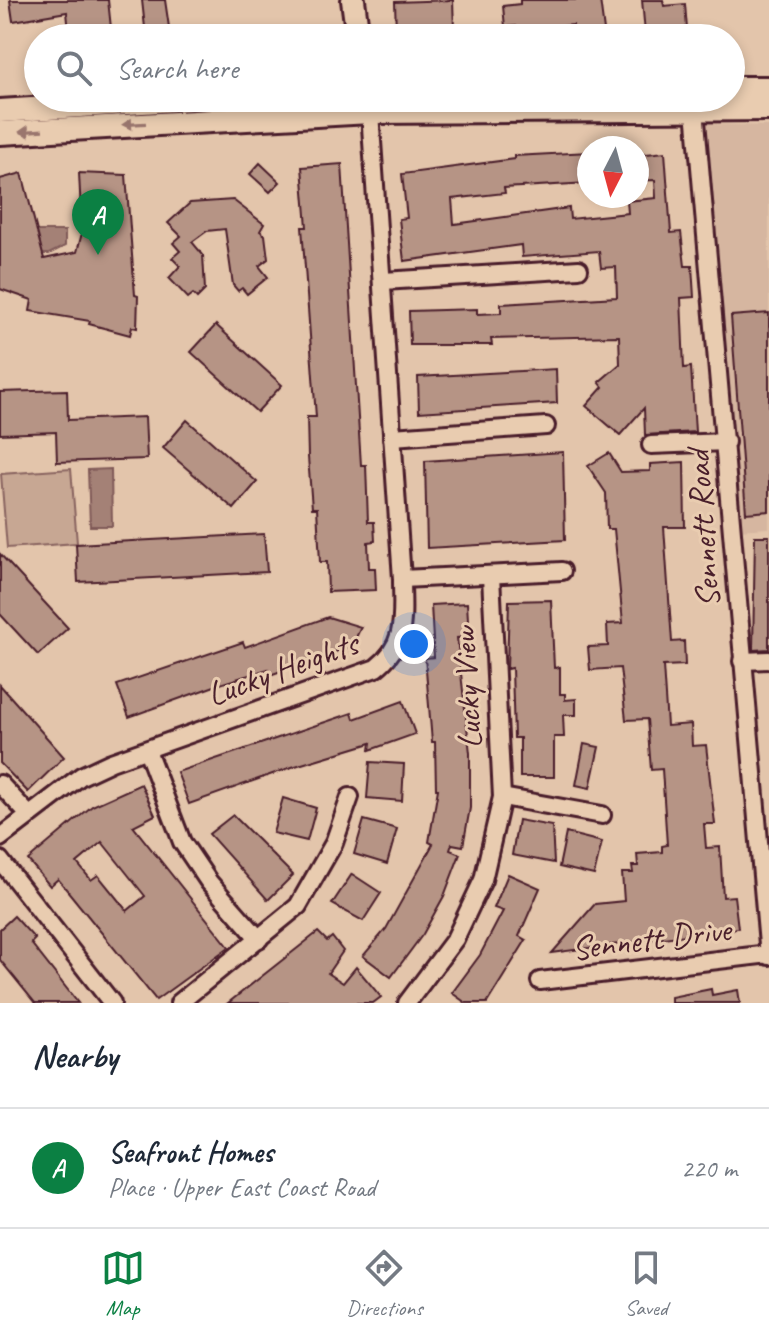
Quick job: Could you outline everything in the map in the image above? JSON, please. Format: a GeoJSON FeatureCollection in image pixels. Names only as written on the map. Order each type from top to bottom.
{"type":"FeatureCollection","features":[{"type":"Feature","properties":{"kind":"main road"},"geometry":{"type":"LineString","coordinates":[[353,0],[356,24]]}},
{"type":"Feature","properties":{"kind":"main road"},"geometry":{"type":"LineString","coordinates":[[745,88],[769,88]]}},
{"type":"Feature","properties":{"kind":"main road"},"geometry":{"type":"LineString","coordinates":[[745,107],[769,109]]}},
{"type":"Feature","properties":{"kind":"main road"},"geometry":{"type":"LineString","coordinates":[[0,111],[24,109]]}},
{"type":"Feature","properties":{"kind":"main road"},"geometry":{"type":"LineString","coordinates":[[0,133],[277,112]]}},
{"type":"Feature","properties":{"kind":"street","name":"Lucky Heights"},"geometry":{"type":"LineString","coordinates":[[0,838],[81,776],[376,668],[391,656],[399,642],[402,579],[370,112]]}},
{"type":"Feature","properties":{"kind":"street","name":"Sennett Road"},"geometry":{"type":"LineString","coordinates":[[695,112],[726,442],[742,661],[765,878],[769,955]]}},
{"type":"Feature","properties":{"kind":"street"},"geometry":{"type":"LineString","coordinates":[[383,281],[579,269]]}},
{"type":"Feature","properties":{"kind":"street"},"geometry":{"type":"LineString","coordinates":[[392,437],[546,426]]}},
{"type":"Feature","properties":{"kind":"street"},"geometry":{"type":"LineString","coordinates":[[651,445],[726,442]]}},
{"type":"Feature","properties":{"kind":"street","name":"Lucky View"},"geometry":{"type":"LineString","coordinates":[[402,579],[562,571]]}},
{"type":"Feature","properties":{"kind":"street","name":"Lucky View"},"geometry":{"type":"LineString","coordinates":[[407,1003],[455,939],[483,880],[502,797],[491,576]]}},
{"type":"Feature","properties":{"kind":"street"},"geometry":{"type":"LineString","coordinates":[[742,661],[769,660]]}},
{"type":"Feature","properties":{"kind":"street"},"geometry":{"type":"LineString","coordinates":[[147,750],[182,842],[209,882],[259,939]]}},
{"type":"Feature","properties":{"kind":"street"},"geometry":{"type":"LineString","coordinates":[[0,784],[29,815]]}},
{"type":"Feature","properties":{"kind":"street"},"geometry":{"type":"LineString","coordinates":[[179,1003],[298,906],[334,843],[350,797]]}},
{"type":"Feature","properties":{"kind":"street"},"geometry":{"type":"LineString","coordinates":[[502,797],[602,815]]}},
{"type":"Feature","properties":{"kind":"street"},"geometry":{"type":"LineString","coordinates":[[0,860],[112,1003]]}},
{"type":"Feature","properties":{"kind":"street","name":"Sennett Drive"},"geometry":{"type":"LineString","coordinates":[[540,981],[769,955]]}},
{"type":"Feature","properties":{"kind":"shaded area"},"geometry":{"type":"Polygon","coordinates":[[[705,124],[769,126],[769,528],[738,530],[705,124]]]}},
{"type":"Feature","properties":{"kind":"shaded area"},"geometry":{"type":"Polygon","coordinates":[[[37,231],[65,231],[65,246],[49,254],[37,254],[37,231]]]}},
{"type":"Feature","properties":{"kind":"shaded area"},"geometry":{"type":"Polygon","coordinates":[[[71,469],[77,543],[7,548],[1,474],[71,469]]]}},
{"type":"Feature","properties":{"kind":"shaded area"},"geometry":{"type":"Polygon","coordinates":[[[111,469],[112,526],[90,526],[88,470],[111,469]]]}},
{"type":"Feature","properties":{"kind":"building"},"geometry":{"type":"Polygon","coordinates":[[[10,0],[108,0],[111,24],[68,24],[67,12],[13,21],[10,0]]]}},
{"type":"Feature","properties":{"kind":"building"},"geometry":{"type":"Polygon","coordinates":[[[142,0],[165,0],[169,24],[145,24],[142,0]]]}},
{"type":"Feature","properties":{"kind":"building"},"geometry":{"type":"Polygon","coordinates":[[[453,0],[454,24],[396,24],[395,2],[453,0]]]}},
{"type":"Feature","properties":{"kind":"building"},"geometry":{"type":"Polygon","coordinates":[[[520,0],[600,0],[603,24],[505,24],[503,6],[520,4],[520,0]]]}},
{"type":"Feature","properties":{"kind":"building"},"geometry":{"type":"Polygon","coordinates":[[[642,0],[663,0],[664,6],[685,4],[687,24],[644,24],[642,0]]]}},
{"type":"Feature","properties":{"kind":"building"},"geometry":{"type":"Polygon","coordinates":[[[665,152],[671,233],[681,232],[685,266],[692,266],[694,297],[681,298],[684,368],[691,367],[695,432],[645,435],[644,408],[620,435],[586,406],[603,387],[599,382],[620,364],[619,336],[491,339],[492,345],[410,345],[409,311],[477,309],[477,314],[501,313],[501,304],[617,297],[616,267],[601,268],[599,251],[522,257],[521,245],[404,261],[399,219],[407,218],[402,174],[514,159],[514,156],[577,153],[577,184],[504,188],[505,193],[452,199],[454,224],[569,208],[570,219],[628,213],[628,208],[649,208],[649,199],[656,198],[655,180],[649,180],[649,154],[665,152]]]}},
{"type":"Feature","properties":{"kind":"building"},"geometry":{"type":"Polygon","coordinates":[[[260,163],[280,182],[270,192],[250,174],[260,163]]]}},
{"type":"Feature","properties":{"kind":"building"},"geometry":{"type":"Polygon","coordinates":[[[342,164],[361,465],[366,465],[368,522],[374,522],[375,541],[368,542],[369,568],[375,568],[376,590],[328,592],[327,562],[320,562],[317,508],[312,508],[308,457],[307,417],[316,417],[302,227],[307,227],[302,167],[342,164]]]}},
{"type":"Feature","properties":{"kind":"building"},"geometry":{"type":"Polygon","coordinates":[[[22,173],[44,259],[77,252],[82,233],[79,173],[126,175],[135,295],[138,296],[137,328],[132,327],[130,335],[89,324],[90,321],[30,311],[32,300],[0,289],[0,179],[22,173]]]}},
{"type":"Feature","properties":{"kind":"building"},"geometry":{"type":"Polygon","coordinates":[[[233,200],[264,224],[260,231],[265,235],[268,259],[259,266],[268,277],[247,294],[242,288],[238,291],[233,285],[225,229],[207,231],[192,242],[203,255],[205,290],[197,298],[193,294],[188,298],[169,278],[180,266],[172,258],[180,251],[173,243],[181,236],[168,223],[190,203],[233,200]]]}},
{"type":"Feature","properties":{"kind":"building"},"geometry":{"type":"Polygon","coordinates":[[[769,313],[769,511],[746,513],[731,316],[769,313]]]}},
{"type":"Feature","properties":{"kind":"building"},"geometry":{"type":"Polygon","coordinates":[[[216,325],[282,385],[257,412],[191,352],[216,325]]]}},
{"type":"Feature","properties":{"kind":"building"},"geometry":{"type":"Polygon","coordinates":[[[556,369],[557,403],[419,412],[418,377],[556,369]]]}},
{"type":"Feature","properties":{"kind":"building"},"geometry":{"type":"Polygon","coordinates":[[[67,390],[68,420],[145,417],[147,459],[57,462],[56,432],[0,434],[0,392],[67,390]]]}},
{"type":"Feature","properties":{"kind":"building"},"geometry":{"type":"Polygon","coordinates":[[[187,420],[257,482],[234,509],[163,448],[187,420]]]}},
{"type":"Feature","properties":{"kind":"building"},"geometry":{"type":"Polygon","coordinates":[[[563,452],[565,540],[427,548],[425,461],[563,452]]]}},
{"type":"Feature","properties":{"kind":"building"},"geometry":{"type":"Polygon","coordinates":[[[609,453],[621,472],[650,471],[650,464],[684,462],[685,527],[664,527],[672,642],[684,641],[685,665],[663,666],[667,726],[691,724],[692,746],[706,745],[715,824],[704,824],[706,848],[720,847],[723,897],[734,896],[738,928],[552,953],[595,904],[624,901],[622,873],[633,873],[632,866],[638,866],[637,854],[662,852],[662,846],[667,845],[662,769],[651,770],[647,719],[626,720],[620,668],[590,670],[588,647],[608,646],[607,624],[623,623],[614,529],[607,529],[606,493],[588,466],[609,453]]]}},
{"type":"Feature","properties":{"kind":"building"},"geometry":{"type":"Polygon","coordinates":[[[264,534],[267,572],[78,582],[76,544],[264,534]]]}},
{"type":"Feature","properties":{"kind":"building"},"geometry":{"type":"Polygon","coordinates":[[[755,536],[769,536],[769,649],[753,650],[755,536]]]}},
{"type":"Feature","properties":{"kind":"building"},"geometry":{"type":"Polygon","coordinates":[[[0,554],[68,628],[38,655],[0,614],[0,554]]]}},
{"type":"Feature","properties":{"kind":"building"},"geometry":{"type":"Polygon","coordinates":[[[551,600],[554,668],[560,667],[560,694],[565,694],[565,700],[576,699],[576,715],[563,715],[564,737],[554,737],[554,777],[520,777],[520,738],[514,738],[512,668],[507,669],[509,601],[551,600]]]}},
{"type":"Feature","properties":{"kind":"building"},"geometry":{"type":"Polygon","coordinates":[[[467,603],[469,637],[457,638],[470,753],[470,808],[463,846],[452,844],[450,850],[460,854],[444,896],[423,934],[391,977],[363,956],[386,929],[433,844],[429,842],[438,789],[425,658],[434,657],[431,605],[467,603]]]}},
{"type":"Feature","properties":{"kind":"building"},"geometry":{"type":"Polygon","coordinates":[[[328,617],[361,627],[352,646],[270,675],[268,669],[220,684],[129,717],[117,685],[243,642],[245,647],[328,617]]]}},
{"type":"Feature","properties":{"kind":"building"},"geometry":{"type":"Polygon","coordinates":[[[0,685],[64,757],[28,792],[0,763],[0,685]]]}},
{"type":"Feature","properties":{"kind":"building"},"geometry":{"type":"Polygon","coordinates":[[[403,701],[415,734],[370,750],[371,743],[292,767],[189,804],[177,772],[352,713],[354,719],[403,701]]]}},
{"type":"Feature","properties":{"kind":"building"},"geometry":{"type":"Polygon","coordinates":[[[584,744],[599,747],[590,788],[576,785],[584,744]]]}},
{"type":"Feature","properties":{"kind":"building"},"geometry":{"type":"Polygon","coordinates":[[[370,762],[404,764],[402,801],[367,798],[370,762]]]}},
{"type":"Feature","properties":{"kind":"building"},"geometry":{"type":"Polygon","coordinates":[[[141,784],[155,815],[133,826],[229,947],[156,1000],[58,879],[50,886],[28,860],[92,806],[141,784]],[[102,842],[77,863],[91,880],[98,875],[127,911],[145,896],[102,842]]]}},
{"type":"Feature","properties":{"kind":"building"},"geometry":{"type":"Polygon","coordinates":[[[283,798],[316,808],[307,841],[273,833],[283,798]]]}},
{"type":"Feature","properties":{"kind":"building"},"geometry":{"type":"Polygon","coordinates":[[[233,815],[293,875],[268,900],[209,834],[233,815]]]}},
{"type":"Feature","properties":{"kind":"building"},"geometry":{"type":"Polygon","coordinates":[[[364,820],[397,829],[387,864],[354,854],[364,820]]]}},
{"type":"Feature","properties":{"kind":"building"},"geometry":{"type":"Polygon","coordinates":[[[518,820],[552,826],[554,863],[512,855],[518,820]]]}},
{"type":"Feature","properties":{"kind":"building"},"geometry":{"type":"Polygon","coordinates":[[[566,833],[602,842],[594,875],[559,867],[566,833]]]}},
{"type":"Feature","properties":{"kind":"building"},"geometry":{"type":"Polygon","coordinates":[[[352,874],[381,893],[363,921],[332,904],[352,874]]]}},
{"type":"Feature","properties":{"kind":"building"},"geometry":{"type":"Polygon","coordinates":[[[508,874],[540,888],[519,936],[526,940],[487,1003],[466,1003],[452,993],[480,955],[503,911],[494,908],[508,874]]]}},
{"type":"Feature","properties":{"kind":"building"},"geometry":{"type":"Polygon","coordinates":[[[14,916],[35,939],[31,943],[78,1003],[35,1003],[0,960],[0,929],[14,916]]]}},
{"type":"Feature","properties":{"kind":"building"},"geometry":{"type":"Polygon","coordinates":[[[318,932],[327,941],[332,937],[343,951],[328,973],[343,983],[356,967],[381,997],[373,1003],[228,1003],[318,932]]]}},
{"type":"Feature","properties":{"kind":"building"},"geometry":{"type":"Polygon","coordinates":[[[711,989],[712,995],[738,990],[740,1003],[671,1003],[671,997],[711,989]]]}},
{"type":"Feature","properties":{"kind":"place","name":"Seafront Homes"},"geometry":{"type":"Point","coordinates":[98,255]}}]}
